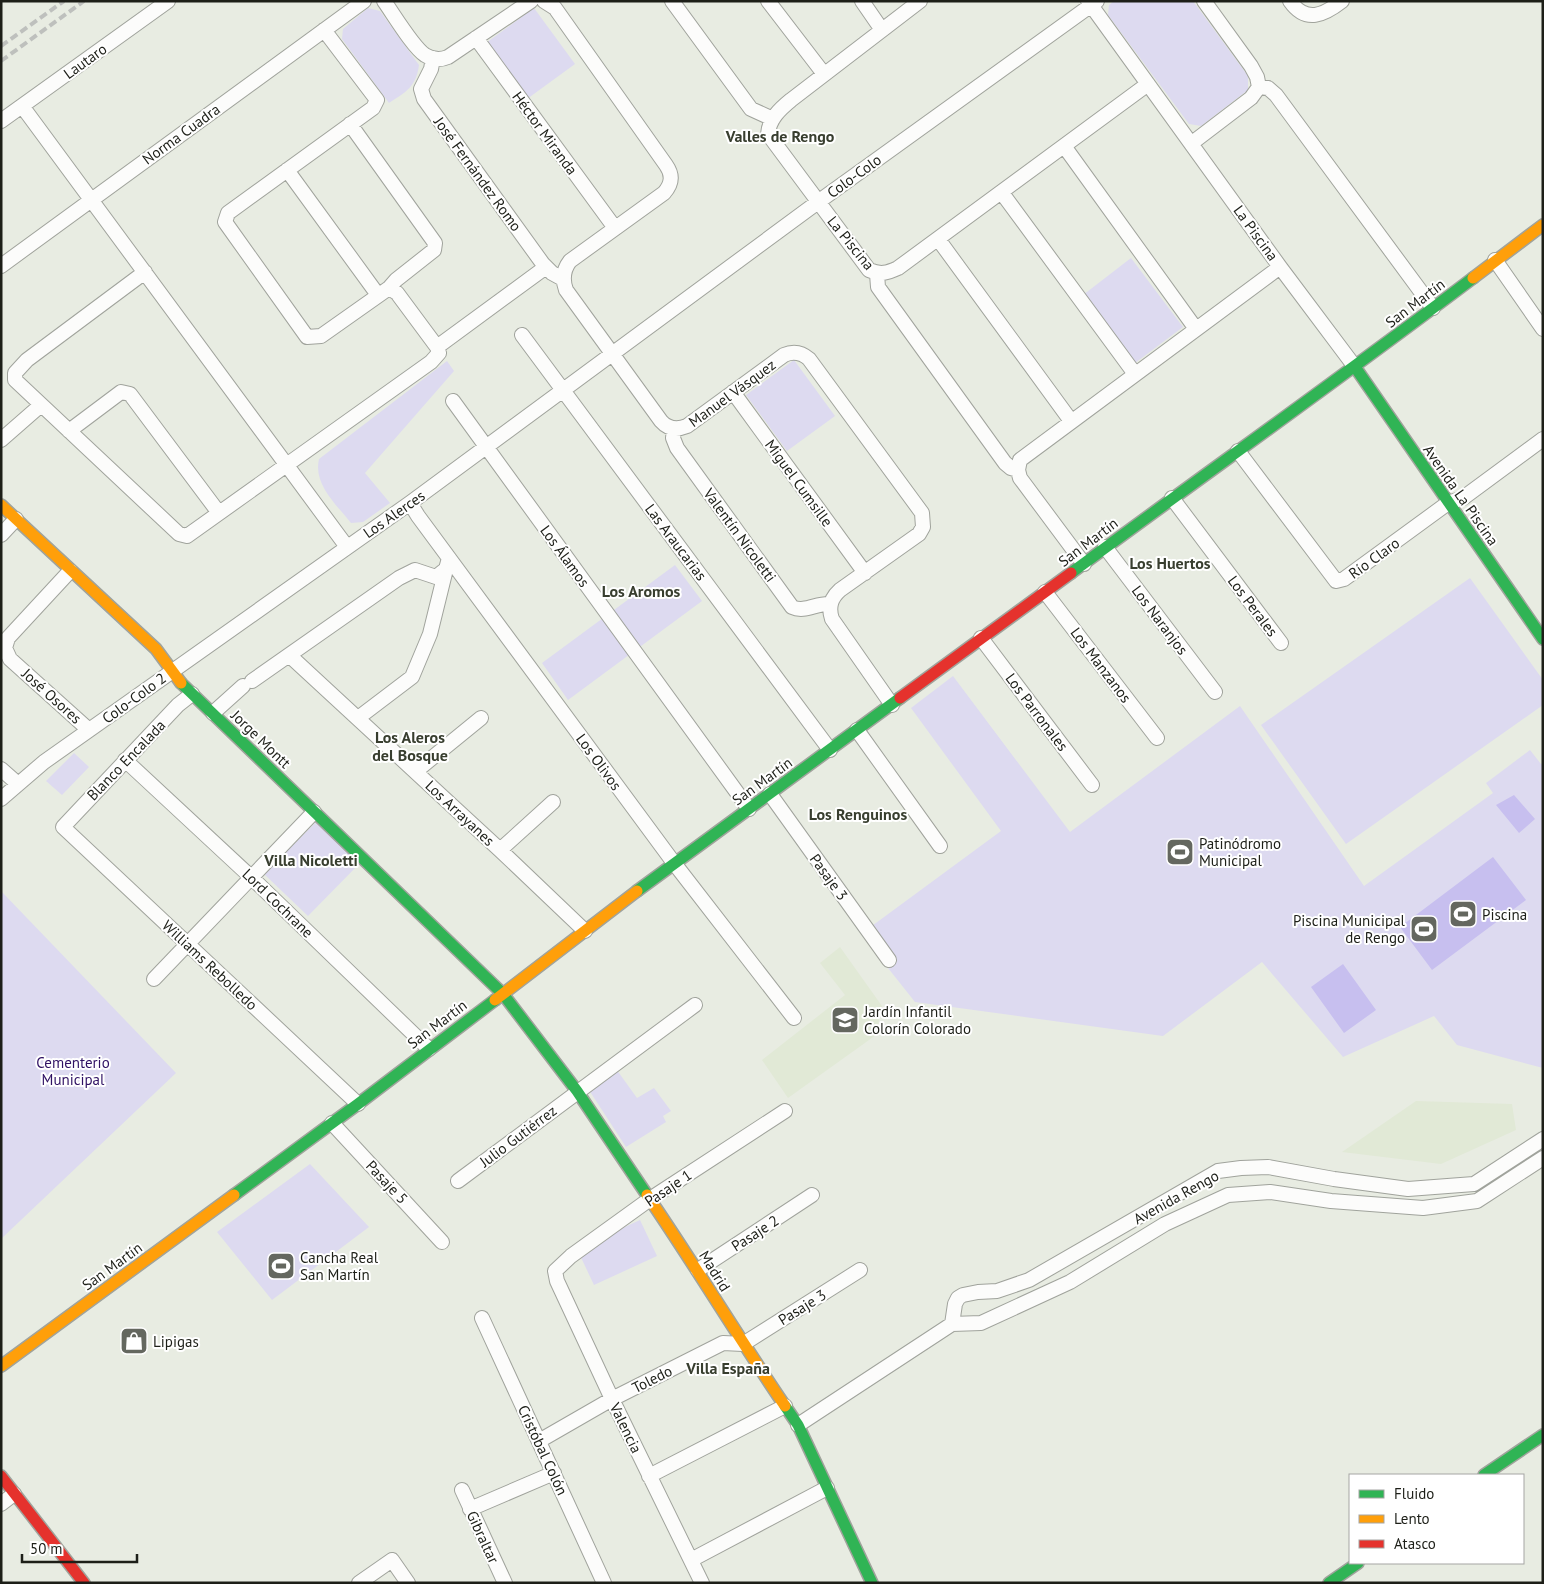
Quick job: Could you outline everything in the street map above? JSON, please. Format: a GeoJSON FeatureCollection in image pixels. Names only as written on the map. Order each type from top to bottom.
{"type":"FeatureCollection","features":[{"type":"Feature","properties":{"kind":"street","name":"Lautaro"},"geometry":{"type":"LineString","coordinates":[[1,121],[168,1]]}},
{"type":"Feature","properties":{"kind":"street"},"geometry":{"type":"LineString","coordinates":[[384,1],[418,49],[433,58],[448,57],[531,1]]}},
{"type":"Feature","properties":{"kind":"street"},"geometry":{"type":"LineString","coordinates":[[544,1],[555,8],[671,174],[670,184],[664,193],[570,261],[566,266],[563,279]]}},
{"type":"Feature","properties":{"kind":"street"},"geometry":{"type":"LineString","coordinates":[[672,1],[750,109],[773,119],[777,112],[791,100],[920,1]]}},
{"type":"Feature","properties":{"kind":"street"},"geometry":{"type":"LineString","coordinates":[[768,1],[824,74]]}},
{"type":"Feature","properties":{"kind":"street"},"geometry":{"type":"LineString","coordinates":[[862,1],[882,30]]}},
{"type":"Feature","properties":{"kind":"street"},"geometry":{"type":"LineString","coordinates":[[1192,143],[1251,98],[1259,87],[1257,77],[1251,66],[1204,1]]}},
{"type":"Feature","properties":{"kind":"street"},"geometry":{"type":"LineString","coordinates":[[1290,1],[1300,12],[1314,15],[1328,12],[1342,1]]}},
{"type":"Feature","properties":{"kind":"street","name":"Norma Cuadra"},"geometry":{"type":"LineString","coordinates":[[1,266],[362,2]]}},
{"type":"Feature","properties":{"kind":"street","name":"La Piscina"},"geometry":{"type":"LineString","coordinates":[[1092,3],[1280,267],[1355,367]]}},
{"type":"Feature","properties":{"kind":"street","name":"Colo-Colo"},"geometry":{"type":"LineString","coordinates":[[613,353],[1092,3]]}},
{"type":"Feature","properties":{"kind":"street"},"geometry":{"type":"LineString","coordinates":[[324,30],[377,100],[373,108],[350,124],[228,213],[224,222],[307,337],[321,336],[383,292],[434,250],[435,243],[350,124]]}},
{"type":"Feature","properties":{"kind":"street","name":"Héctor Miranda"},"geometry":{"type":"LineString","coordinates":[[476,38],[615,228]]}},
{"type":"Feature","properties":{"kind":"street","name":"José Fernández Romo"},"geometry":{"type":"LineString","coordinates":[[433,58],[431,69],[421,89],[424,99],[546,267],[563,279]]}},
{"type":"Feature","properties":{"kind":"street"},"geometry":{"type":"LineString","coordinates":[[877,274],[885,274],[898,268],[1148,84]]}},
{"type":"Feature","properties":{"kind":"street"},"geometry":{"type":"LineString","coordinates":[[1259,87],[1268,88],[1276,95],[1433,308]]}},
{"type":"Feature","properties":{"kind":"street"},"geometry":{"type":"LineString","coordinates":[[22,106],[348,547]]}},
{"type":"Feature","properties":{"kind":"street","name":"La Piscina"},"geometry":{"type":"LineString","coordinates":[[773,119],[768,134],[869,270],[877,274],[876,281],[878,287],[1005,463],[1011,468],[1018,470],[1020,478],[1084,564]]}},
{"type":"Feature","properties":{"kind":"street"},"geometry":{"type":"LineString","coordinates":[[1064,146],[1196,329]]}},
{"type":"Feature","properties":{"kind":"street"},"geometry":{"type":"LineString","coordinates":[[145,272],[27,360],[15,373],[15,380],[178,534],[187,536],[431,362],[439,352],[397,293],[383,292],[287,170]]}},
{"type":"Feature","properties":{"kind":"street"},"geometry":{"type":"LineString","coordinates":[[1002,193],[1135,374]]}},
{"type":"Feature","properties":{"kind":"street","name":"San Martín"},"geometry":{"type":"LineString","coordinates":[[1,1366],[358,1104],[674,863],[1172,498],[1355,367],[1543,225]]}},
{"type":"Feature","properties":{"kind":"street"},"geometry":{"type":"LineString","coordinates":[[938,239],[1072,421]]}},
{"type":"Feature","properties":{"kind":"street"},"geometry":{"type":"LineString","coordinates":[[1495,260],[1543,329]]}},
{"type":"Feature","properties":{"kind":"street"},"geometry":{"type":"LineString","coordinates":[[437,347],[546,267]]}},
{"type":"Feature","properties":{"kind":"street"},"geometry":{"type":"LineString","coordinates":[[1018,470],[1020,460],[1280,267]]}},
{"type":"Feature","properties":{"kind":"street","name":"Manuel Vásquez"},"geometry":{"type":"LineString","coordinates":[[563,279],[566,290],[661,420],[669,427],[687,426],[784,355],[792,352],[806,356],[922,513],[924,522],[919,534],[836,594],[830,604]]}},
{"type":"Feature","properties":{"kind":"street","name":"Las Araucarias"},"geometry":{"type":"LineString","coordinates":[[522,334],[830,750]]}},
{"type":"Feature","properties":{"kind":"street","name":"Los Alerces"},"geometry":{"type":"LineString","coordinates":[[171,671],[410,503],[613,353]]}},
{"type":"Feature","properties":{"kind":"street","name":"Avenida La Piscina"},"geometry":{"type":"LineString","coordinates":[[1355,367],[1543,639]]}},
{"type":"Feature","properties":{"kind":"street"},"geometry":{"type":"LineString","coordinates":[[69,431],[121,392],[130,394],[219,514]]}},
{"type":"Feature","properties":{"kind":"street","name":"Miguel Cumsille"},"geometry":{"type":"LineString","coordinates":[[733,392],[864,573]]}},
{"type":"Feature","properties":{"kind":"street","name":"Los Álamos"},"geometry":{"type":"LineString","coordinates":[[452,401],[749,809]]}},
{"type":"Feature","properties":{"kind":"street"},"geometry":{"type":"LineString","coordinates":[[1,440],[41,405]]}},
{"type":"Feature","properties":{"kind":"street","name":"Valentín Nicoletti"},"geometry":{"type":"LineString","coordinates":[[674,428],[673,438],[677,448],[792,606],[802,610],[820,604],[830,604]]}},
{"type":"Feature","properties":{"kind":"street","name":"Río Claro"},"geometry":{"type":"LineString","coordinates":[[1238,451],[1336,580],[1344,579],[1448,503],[1463,498],[1543,439]]}},
{"type":"Feature","properties":{"kind":"street","name":"Los Perales"},"geometry":{"type":"LineString","coordinates":[[1172,498],[1281,643]]}},
{"type":"Feature","properties":{"kind":"street","name":"Los Olivos"},"geometry":{"type":"LineString","coordinates":[[410,503],[448,564],[794,1018]]}},
{"type":"Feature","properties":{"kind":"street","name":"Jorge Montt"},"geometry":{"type":"LineString","coordinates":[[1,505],[156,649],[171,671],[192,694],[502,994]]}},
{"type":"Feature","properties":{"kind":"street"},"geometry":{"type":"LineString","coordinates":[[1,535],[16,519]]}},
{"type":"Feature","properties":{"kind":"street","name":"Los Naranjos"},"geometry":{"type":"LineString","coordinates":[[1105,547],[1215,692]]}},
{"type":"Feature","properties":{"kind":"street"},"geometry":{"type":"LineString","coordinates":[[213,713],[248,683],[380,590],[415,570],[436,577],[448,564]]}},
{"type":"Feature","properties":{"kind":"street"},"geometry":{"type":"LineString","coordinates":[[358,718],[412,676],[430,634],[448,564]]}},
{"type":"Feature","properties":{"kind":"street","name":"José Osores"},"geometry":{"type":"LineString","coordinates":[[70,570],[8,638],[5,648],[10,659],[89,730]]}},
{"type":"Feature","properties":{"kind":"street","name":"Los Manzanos"},"geometry":{"type":"LineString","coordinates":[[1045,592],[1157,738]]}},
{"type":"Feature","properties":{"kind":"street"},"geometry":{"type":"LineString","coordinates":[[830,604],[832,619],[892,705]]}},
{"type":"Feature","properties":{"kind":"street","name":"Los Parronales"},"geometry":{"type":"LineString","coordinates":[[982,638],[1092,785]]}},
{"type":"Feature","properties":{"kind":"street","name":"Los Arrayanes"},"geometry":{"type":"LineString","coordinates":[[289,655],[585,931]]}},
{"type":"Feature","properties":{"kind":"street","name":"Colo-Colo 2"},"geometry":{"type":"LineString","coordinates":[[1,799],[44,762],[171,671]]}},
{"type":"Feature","properties":{"kind":"street","name":"Blanco Encalada"},"geometry":{"type":"LineString","coordinates":[[62,827],[178,705],[192,694]]}},
{"type":"Feature","properties":{"kind":"street"},"geometry":{"type":"LineString","coordinates":[[416,772],[481,718]]}},
{"type":"Feature","properties":{"kind":"street"},"geometry":{"type":"LineString","coordinates":[[857,730],[940,846]]}},
{"type":"Feature","properties":{"kind":"street","name":"Lord Cochrane"},"geometry":{"type":"LineString","coordinates":[[125,760],[252,878],[429,1048]]}},
{"type":"Feature","properties":{"kind":"street"},"geometry":{"type":"LineString","coordinates":[[1,769],[18,784]]}},
{"type":"Feature","properties":{"kind":"street","name":"Pasaje 3"},"geometry":{"type":"LineString","coordinates":[[770,794],[889,960]]}},
{"type":"Feature","properties":{"kind":"street"},"geometry":{"type":"LineString","coordinates":[[500,850],[553,802]]}},
{"type":"Feature","properties":{"kind":"street"},"geometry":{"type":"LineString","coordinates":[[154,979],[314,812]]}},
{"type":"Feature","properties":{"kind":"street","name":"Williams Rebolledo"},"geometry":{"type":"LineString","coordinates":[[62,827],[358,1104]]}},
{"type":"Feature","properties":{"kind":"street","name":"Madrid"},"geometry":{"type":"LineString","coordinates":[[502,994],[578,1091],[698,1270],[743,1344],[798,1425],[871,1582]]}},
{"type":"Feature","properties":{"kind":"street","name":"Julio Gutiérrez"},"geometry":{"type":"LineString","coordinates":[[458,1181],[695,1005]]}},
{"type":"Feature","properties":{"kind":"street","name":"Pasaje 1"},"geometry":{"type":"LineString","coordinates":[[555,1271],[571,1256],[650,1199],[785,1111]]}},
{"type":"Feature","properties":{"kind":"street","name":"Pasaje 5"},"geometry":{"type":"LineString","coordinates":[[332,1123],[442,1242]]}},
{"type":"Feature","properties":{"kind":"street","name":"Avenida Rengo"},"geometry":{"type":"LineString","coordinates":[[1543,1139],[1474,1184],[1408,1189],[1334,1179],[1268,1167],[1218,1171],[1030,1280],[997,1291],[963,1294],[958,1298],[952,1324],[981,1323],[1070,1282],[1166,1224],[1228,1195],[1270,1192],[1331,1201],[1423,1208],[1477,1201],[1543,1158]]}},
{"type":"Feature","properties":{"kind":"street","name":"Pasaje 2"},"geometry":{"type":"LineString","coordinates":[[698,1270],[812,1195]]}},
{"type":"Feature","properties":{"kind":"street","name":"Pasaje 3"},"geometry":{"type":"LineString","coordinates":[[743,1344],[860,1270]]}},
{"type":"Feature","properties":{"kind":"street","name":"Valencia"},"geometry":{"type":"LineString","coordinates":[[555,1271],[557,1281],[612,1399],[702,1583]]}},
{"type":"Feature","properties":{"kind":"street","name":"Cristóbal Colón"},"geometry":{"type":"LineString","coordinates":[[482,1318],[604,1583]]}},
{"type":"Feature","properties":{"kind":"street"},"geometry":{"type":"LineString","coordinates":[[798,1425],[952,1324]]}},
{"type":"Feature","properties":{"kind":"street","name":"Toledo"},"geometry":{"type":"LineString","coordinates":[[539,1440],[612,1399],[723,1343],[743,1344]]}},
{"type":"Feature","properties":{"kind":"street"},"geometry":{"type":"LineString","coordinates":[[649,1476],[785,1406]]}},
{"type":"Feature","properties":{"kind":"street"},"geometry":{"type":"LineString","coordinates":[[1485,1474],[1543,1435]]}},
{"type":"Feature","properties":{"kind":"street"},"geometry":{"type":"LineString","coordinates":[[470,1508],[554,1473]]}},
{"type":"Feature","properties":{"kind":"street"},"geometry":{"type":"LineString","coordinates":[[1,1476],[76,1580]]}},
{"type":"Feature","properties":{"kind":"street"},"geometry":{"type":"LineString","coordinates":[[691,1560],[828,1488]]}},
{"type":"Feature","properties":{"kind":"street","name":"Gibraltar"},"geometry":{"type":"LineString","coordinates":[[462,1490],[504,1583]]}},
{"type":"Feature","properties":{"kind":"street"},"geometry":{"type":"LineString","coordinates":[[1,1504],[14,1494]]}},
{"type":"Feature","properties":{"kind":"street"},"geometry":{"type":"LineString","coordinates":[[359,1583],[392,1560],[408,1583]]}},
{"type":"Feature","properties":{"kind":"street"},"geometry":{"type":"LineString","coordinates":[[1329,1583],[1357,1564]]}},
{"type":"Feature","properties":{"kind":"shaded area"},"geometry":{"type":"Polygon","coordinates":[[[1514,795],[1535,819],[1519,833],[1496,805],[1514,795]]]}},
{"type":"Feature","properties":{"kind":"shaded area","name":"Piscina"},"geometry":{"type":"Polygon","coordinates":[[[1493,857],[1526,900],[1432,970],[1400,927],[1493,857]]]}},
{"type":"Feature","properties":{"kind":"shaded area","name":"Jardín Infantil Colorín Colorado"},"geometry":{"type":"Polygon","coordinates":[[[840,947],[882,1006],[876,1035],[788,1098],[762,1060],[845,995],[820,963],[840,947]]]}},
{"type":"Feature","properties":{"kind":"shaded area"},"geometry":{"type":"Polygon","coordinates":[[[1343,964],[1376,1010],[1344,1033],[1311,987],[1343,964]]]}},
{"type":"Feature","properties":{"kind":"shaded area"},"geometry":{"type":"Polygon","coordinates":[[[1416,1101],[1512,1104],[1516,1130],[1441,1164],[1342,1152],[1416,1101]]]}},
{"type":"Feature","properties":{"kind":"green space"},"geometry":{"type":"Polygon","coordinates":[[[1114,1],[1193,1],[1248,76],[1248,90],[1201,126],[1189,124],[1108,15],[1109,5],[1114,1]]]}},
{"type":"Feature","properties":{"kind":"green space"},"geometry":{"type":"Polygon","coordinates":[[[368,8],[380,11],[419,65],[413,84],[389,103],[342,39],[343,29],[368,8]]]}},
{"type":"Feature","properties":{"kind":"green space"},"geometry":{"type":"Polygon","coordinates":[[[534,8],[575,64],[527,99],[486,43],[534,8]]]}},
{"type":"Feature","properties":{"kind":"green space"},"geometry":{"type":"Polygon","coordinates":[[[1131,258],[1183,327],[1135,363],[1083,295],[1131,258]]]}},
{"type":"Feature","properties":{"kind":"green space"},"geometry":{"type":"Polygon","coordinates":[[[794,360],[835,416],[787,451],[746,395],[794,360]]]}},
{"type":"Feature","properties":{"kind":"green space"},"geometry":{"type":"Polygon","coordinates":[[[447,361],[454,371],[365,473],[390,503],[363,522],[351,523],[327,493],[319,477],[319,459],[447,361]]]}},
{"type":"Feature","properties":{"kind":"green space"},"geometry":{"type":"Polygon","coordinates":[[[675,565],[702,601],[568,700],[542,663],[675,565]]]}},
{"type":"Feature","properties":{"kind":"green space"},"geometry":{"type":"Polygon","coordinates":[[[1470,578],[1543,680],[1543,705],[1346,844],[1261,725],[1470,578]]]}},
{"type":"Feature","properties":{"kind":"green space"},"geometry":{"type":"Polygon","coordinates":[[[953,676],[1070,832],[1240,706],[1364,886],[1493,793],[1486,783],[1530,750],[1541,764],[1543,763],[1543,1068],[1457,1045],[1434,1016],[1343,1057],[1262,962],[1163,1036],[915,1002],[861,934],[1001,831],[911,708],[953,676]]]}},
{"type":"Feature","properties":{"kind":"green space"},"geometry":{"type":"Polygon","coordinates":[[[74,753],[89,767],[62,795],[46,781],[74,753]]]}},
{"type":"Feature","properties":{"kind":"green space"},"geometry":{"type":"Polygon","coordinates":[[[318,820],[361,862],[308,916],[264,874],[318,820]]]}},
{"type":"Feature","properties":{"kind":"green space","name":"Cementerio Municipal"},"geometry":{"type":"Polygon","coordinates":[[[1,891],[176,1073],[1,1239],[1,891]]]}},
{"type":"Feature","properties":{"kind":"green space"},"geometry":{"type":"Polygon","coordinates":[[[614,1066],[637,1098],[654,1088],[671,1111],[663,1116],[666,1122],[626,1147],[587,1087],[614,1066]]]}},
{"type":"Feature","properties":{"kind":"green space","name":"Cancha Real San Martín"},"geometry":{"type":"Polygon","coordinates":[[[310,1164],[369,1227],[272,1300],[217,1232],[310,1164]]]}},
{"type":"Feature","properties":{"kind":"green space"},"geometry":{"type":"Polygon","coordinates":[[[640,1220],[657,1256],[594,1285],[577,1249],[640,1220]]]}},
{"type":"Feature","properties":{"kind":"railway"},"geometry":{"type":"LineString","coordinates":[[1,46],[64,1]]}},
{"type":"Feature","properties":{"kind":"railway"},"geometry":{"type":"LineString","coordinates":[[1,61],[84,1]]}},
{"type":"Feature","properties":{"kind":"traffic: fast"},"geometry":{"type":"LineString","coordinates":[[1071,573],[1473,278]]}},
{"type":"Feature","properties":{"kind":"traffic: fast"},"geometry":{"type":"LineString","coordinates":[[1355,367],[1543,639]]}},
{"type":"Feature","properties":{"kind":"traffic: fast"},"geometry":{"type":"LineString","coordinates":[[181,683],[503,994],[577,1091],[647,1195]]}},
{"type":"Feature","properties":{"kind":"traffic: fast"},"geometry":{"type":"LineString","coordinates":[[637,891],[900,698]]}},
{"type":"Feature","properties":{"kind":"traffic: fast"},"geometry":{"type":"LineString","coordinates":[[234,1195],[495,1000]]}},
{"type":"Feature","properties":{"kind":"traffic: fast"},"geometry":{"type":"LineString","coordinates":[[785,1406],[798,1425],[872,1583]]}},
{"type":"Feature","properties":{"kind":"traffic: fast"},"geometry":{"type":"LineString","coordinates":[[1485,1474],[1543,1435]]}},
{"type":"Feature","properties":{"kind":"traffic: fast"},"geometry":{"type":"LineString","coordinates":[[1329,1583],[1357,1564]]}},
{"type":"Feature","properties":{"kind":"traffic: slow"},"geometry":{"type":"LineString","coordinates":[[1473,278],[1543,225]]}},
{"type":"Feature","properties":{"kind":"traffic: slow"},"geometry":{"type":"LineString","coordinates":[[1,505],[156,649],[181,683]]}},
{"type":"Feature","properties":{"kind":"traffic: slow"},"geometry":{"type":"LineString","coordinates":[[495,1000],[637,891]]}},
{"type":"Feature","properties":{"kind":"traffic: slow"},"geometry":{"type":"LineString","coordinates":[[1,1366],[234,1195]]}},
{"type":"Feature","properties":{"kind":"traffic: slow"},"geometry":{"type":"LineString","coordinates":[[647,1195],[785,1406]]}},
{"type":"Feature","properties":{"kind":"traffic: jam"},"geometry":{"type":"LineString","coordinates":[[900,698],[1071,573]]}},
{"type":"Feature","properties":{"kind":"traffic: jam"},"geometry":{"type":"LineString","coordinates":[[1,1476],[84,1583]]}},
{"type":"Feature","properties":{"kind":"place","name":"Patinódromo Municipal"},"geometry":{"type":"Point","coordinates":[1180,852]}},
{"type":"Feature","properties":{"kind":"place","name":"Piscina"},"geometry":{"type":"Point","coordinates":[1463,914]}},
{"type":"Feature","properties":{"kind":"place","name":"Piscina Municipal de Rengo"},"geometry":{"type":"Point","coordinates":[1424,929]}},
{"type":"Feature","properties":{"kind":"place","name":"Jardín Infantil Colorín Colorado"},"geometry":{"type":"Point","coordinates":[845,1020]}},
{"type":"Feature","properties":{"kind":"place","name":"Cancha Real San Martín"},"geometry":{"type":"Point","coordinates":[281,1266]}},
{"type":"Feature","properties":{"kind":"place","name":"Lipigas"},"geometry":{"type":"Point","coordinates":[134,1341]}},
{"type":"Feature","properties":{"kind":"district","name":"Valles de Rengo"},"geometry":{"type":"Point","coordinates":[780,136]}},
{"type":"Feature","properties":{"kind":"district","name":"Los Huertos"},"geometry":{"type":"Point","coordinates":[1170,563]}},
{"type":"Feature","properties":{"kind":"district","name":"Los Aromos"},"geometry":{"type":"Point","coordinates":[641,591]}},
{"type":"Feature","properties":{"kind":"district","name":"Los Aleros del Bosque"},"geometry":{"type":"Point","coordinates":[410,746]}},
{"type":"Feature","properties":{"kind":"district","name":"Los Renguinos"},"geometry":{"type":"Point","coordinates":[858,814]}},
{"type":"Feature","properties":{"kind":"district","name":"Villa Nicoletti"},"geometry":{"type":"Point","coordinates":[311,860]}},
{"type":"Feature","properties":{"kind":"district","name":"Villa España"},"geometry":{"type":"Point","coordinates":[728,1368]}}]}
